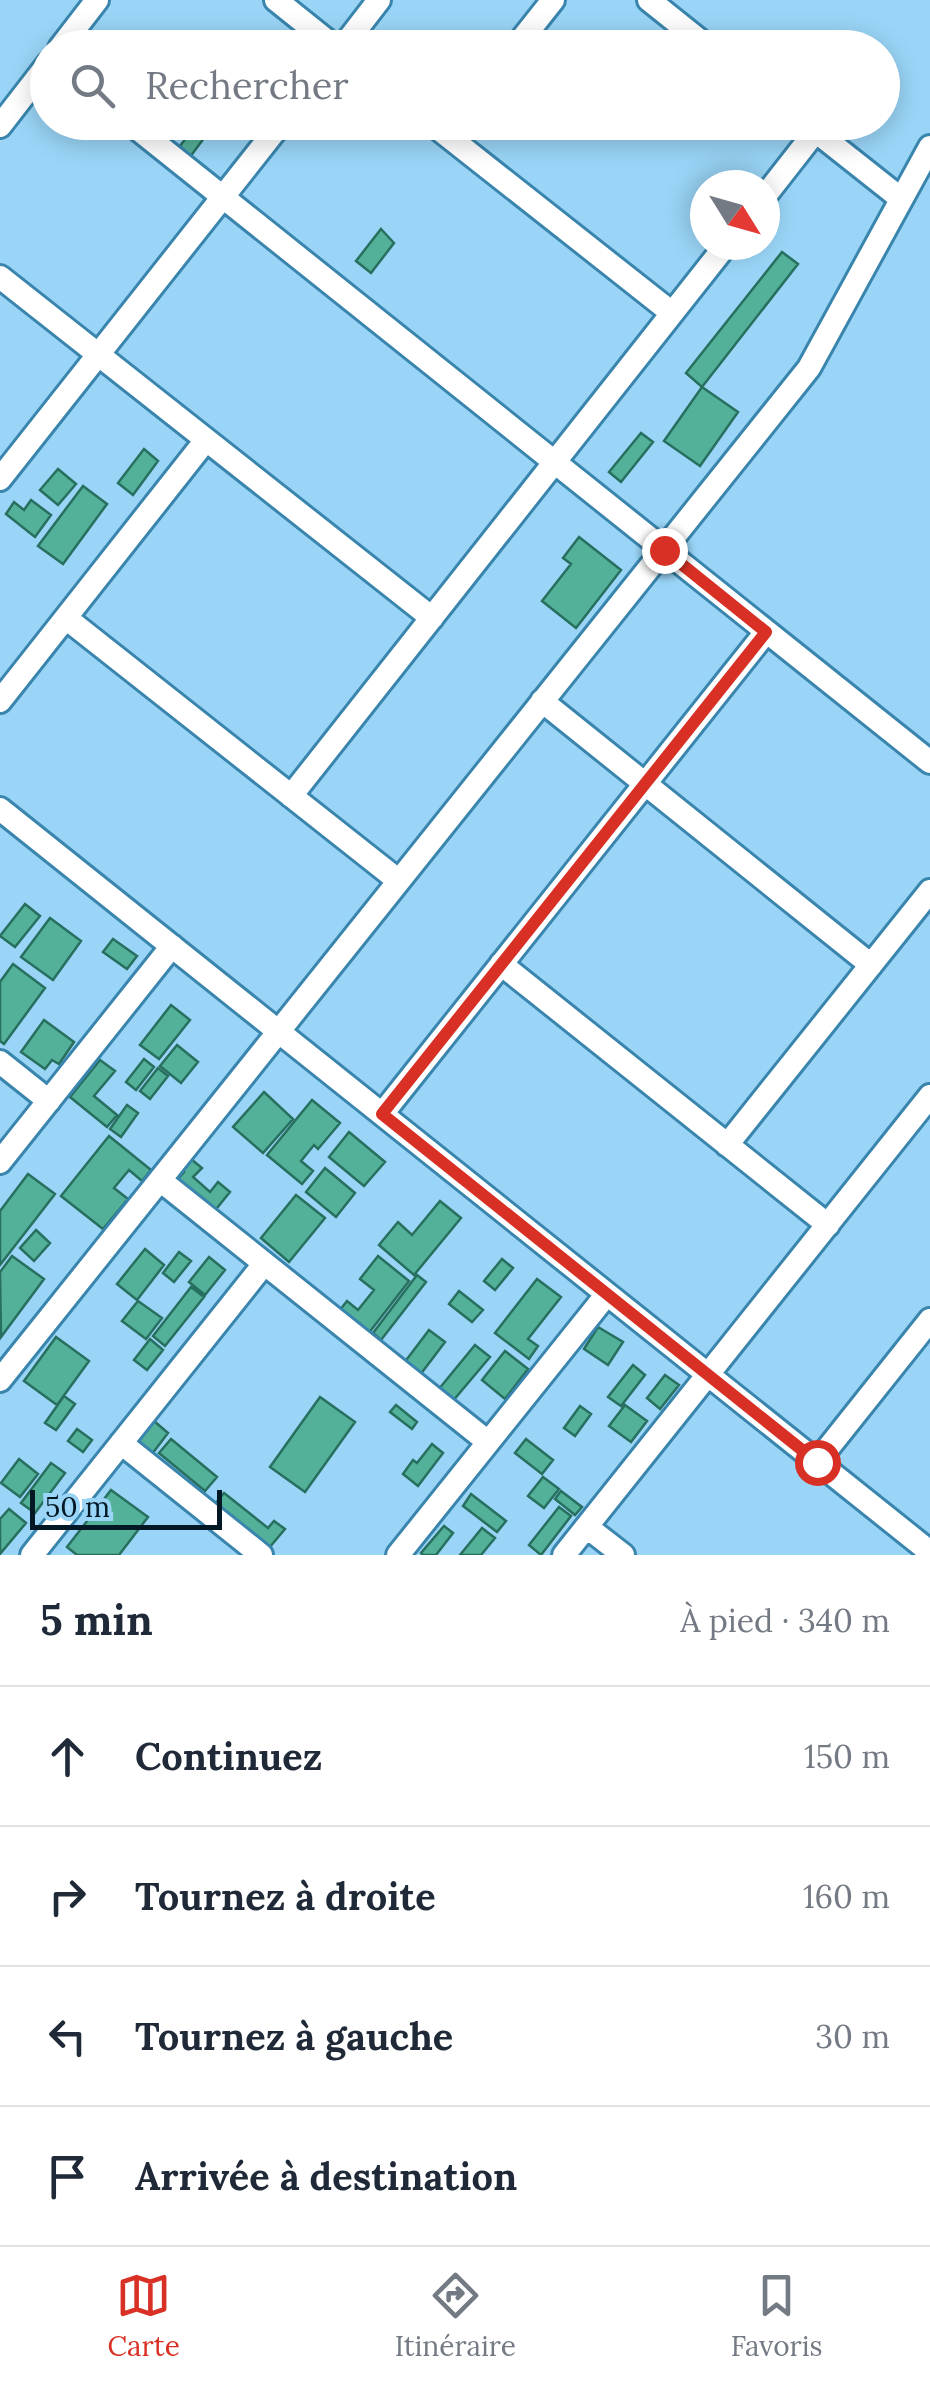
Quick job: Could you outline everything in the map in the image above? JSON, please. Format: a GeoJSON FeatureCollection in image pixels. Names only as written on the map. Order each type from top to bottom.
{"type":"FeatureCollection","features":[{"type":"Feature","properties":{"kind":"street"},"geometry":{"type":"LineString","coordinates":[[74,30],[97,0]]}},
{"type":"Feature","properties":{"kind":"street"},"geometry":{"type":"LineString","coordinates":[[276,0],[315,30]]}},
{"type":"Feature","properties":{"kind":"street"},"geometry":{"type":"LineString","coordinates":[[354,30],[379,0]]}},
{"type":"Feature","properties":{"kind":"street"},"geometry":{"type":"LineString","coordinates":[[529,30],[553,0]]}},
{"type":"Feature","properties":{"kind":"street"},"geometry":{"type":"LineString","coordinates":[[649,0],[686,30]]}},
{"type":"Feature","properties":{"kind":"street"},"geometry":{"type":"LineString","coordinates":[[0,126],[30,87]]}},
{"type":"Feature","properties":{"kind":"street"},"geometry":{"type":"LineString","coordinates":[[151,140],[930,762]]}},
{"type":"Feature","properties":{"kind":"street"},"geometry":{"type":"LineString","coordinates":[[0,479],[268,140]]}},
{"type":"Feature","properties":{"kind":"street"},"geometry":{"type":"LineString","coordinates":[[460,140],[672,313]]}},
{"type":"Feature","properties":{"kind":"street"},"geometry":{"type":"LineString","coordinates":[[780,173],[802,140]]}},
{"type":"Feature","properties":{"kind":"street"},"geometry":{"type":"LineString","coordinates":[[826,140],[900,198]]}},
{"type":"Feature","properties":{"kind":"street"},"geometry":{"type":"LineString","coordinates":[[5,1365],[160,1180],[809,368],[900,198],[926,163]]}},
{"type":"Feature","properties":{"kind":"street"},"geometry":{"type":"LineString","coordinates":[[292,796],[714,260]]}},
{"type":"Feature","properties":{"kind":"street"},"geometry":{"type":"LineString","coordinates":[[0,277],[432,618]]}},
{"type":"Feature","properties":{"kind":"street"},"geometry":{"type":"LineString","coordinates":[[0,701],[206,440]]}},
{"type":"Feature","properties":{"kind":"street"},"geometry":{"type":"LineString","coordinates":[[66,618],[399,881]]}},
{"type":"Feature","properties":{"kind":"street"},"geometry":{"type":"LineString","coordinates":[[382,1114],[766,632]]}},
{"type":"Feature","properties":{"kind":"street"},"geometry":{"type":"LineString","coordinates":[[542,702],[871,964]]}},
{"type":"Feature","properties":{"kind":"street"},"geometry":{"type":"LineString","coordinates":[[0,809],[930,1552]]}},
{"type":"Feature","properties":{"kind":"street"},"geometry":{"type":"LineString","coordinates":[[728,1145],[930,890]]}},
{"type":"Feature","properties":{"kind":"street"},"geometry":{"type":"LineString","coordinates":[[0,1162],[172,946]]}},
{"type":"Feature","properties":{"kind":"street"},"geometry":{"type":"LineString","coordinates":[[501,964],[828,1225]]}},
{"type":"Feature","properties":{"kind":"street"},"geometry":{"type":"LineString","coordinates":[[0,1062],[49,1101]]}},
{"type":"Feature","properties":{"kind":"street"},"geometry":{"type":"LineString","coordinates":[[564,1555],[930,1096]]}},
{"type":"Feature","properties":{"kind":"street"},"geometry":{"type":"LineString","coordinates":[[160,1180],[488,1442]]}},
{"type":"Feature","properties":{"kind":"street"},"geometry":{"type":"LineString","coordinates":[[32,1555],[264,1264]]}},
{"type":"Feature","properties":{"kind":"street"},"geometry":{"type":"LineString","coordinates":[[398,1555],[606,1294]]}},
{"type":"Feature","properties":{"kind":"street"},"geometry":{"type":"LineString","coordinates":[[817,1462],[930,1320]]}},
{"type":"Feature","properties":{"kind":"street"},"geometry":{"type":"LineString","coordinates":[[121,1443],[261,1555]]}},
{"type":"Feature","properties":{"kind":"street"},"geometry":{"type":"LineString","coordinates":[[587,1526],[622,1555]]}},
{"type":"Feature","properties":{"kind":"building"},"geometry":{"type":"Polygon","coordinates":[[[185,140],[203,140],[190,157],[179,147],[185,140]]]}},
{"type":"Feature","properties":{"kind":"building"},"geometry":{"type":"Polygon","coordinates":[[[381,229],[394,243],[371,273],[356,261],[381,229]]]}},
{"type":"Feature","properties":{"kind":"building"},"geometry":{"type":"Polygon","coordinates":[[[782,252],[798,264],[702,387],[686,373],[776,260],[780,260],[782,252]]]}},
{"type":"Feature","properties":{"kind":"building"},"geometry":{"type":"Polygon","coordinates":[[[702,387],[738,412],[700,466],[664,441],[702,387]]]}},
{"type":"Feature","properties":{"kind":"building"},"geometry":{"type":"Polygon","coordinates":[[[641,433],[653,442],[621,482],[609,472],[641,433]]]}},
{"type":"Feature","properties":{"kind":"building"},"geometry":{"type":"Polygon","coordinates":[[[144,449],[158,461],[133,495],[118,483],[144,449]]]}},
{"type":"Feature","properties":{"kind":"building"},"geometry":{"type":"Polygon","coordinates":[[[58,469],[76,484],[58,505],[40,490],[58,469]]]}},
{"type":"Feature","properties":{"kind":"building"},"geometry":{"type":"Polygon","coordinates":[[[83,486],[107,504],[63,564],[38,546],[83,486]]]}},
{"type":"Feature","properties":{"kind":"building"},"geometry":{"type":"Polygon","coordinates":[[[31,500],[51,515],[35,537],[6,514],[14,502],[24,510],[31,500]]]}},
{"type":"Feature","properties":{"kind":"building"},"geometry":{"type":"Polygon","coordinates":[[[579,537],[621,570],[576,628],[542,601],[571,564],[563,558],[579,537]]]}},
{"type":"Feature","properties":{"kind":"building"},"geometry":{"type":"Polygon","coordinates":[[[25,904],[40,916],[15,947],[0,936],[25,904]]]}},
{"type":"Feature","properties":{"kind":"building"},"geometry":{"type":"Polygon","coordinates":[[[50,918],[81,941],[53,980],[21,957],[50,918]]]}},
{"type":"Feature","properties":{"kind":"building"},"geometry":{"type":"Polygon","coordinates":[[[113,939],[137,956],[127,969],[103,952],[113,939]]]}},
{"type":"Feature","properties":{"kind":"building"},"geometry":{"type":"Polygon","coordinates":[[[13,964],[45,988],[4,1044],[0,1041],[0,982],[13,964]]]}},
{"type":"Feature","properties":{"kind":"building"},"geometry":{"type":"Polygon","coordinates":[[[171,1005],[190,1020],[159,1059],[140,1045],[171,1005]]]}},
{"type":"Feature","properties":{"kind":"building"},"geometry":{"type":"Polygon","coordinates":[[[44,1020],[74,1042],[59,1064],[52,1060],[45,1069],[21,1052],[44,1020]]]}},
{"type":"Feature","properties":{"kind":"building"},"geometry":{"type":"Polygon","coordinates":[[[177,1045],[198,1062],[181,1083],[160,1066],[177,1045]]]}},
{"type":"Feature","properties":{"kind":"building"},"geometry":{"type":"Polygon","coordinates":[[[144,1059],[154,1067],[136,1090],[126,1082],[144,1059]]]}},
{"type":"Feature","properties":{"kind":"building"},"geometry":{"type":"Polygon","coordinates":[[[100,1060],[115,1071],[94,1096],[117,1115],[107,1127],[70,1097],[100,1060]]]}},
{"type":"Feature","properties":{"kind":"building"},"geometry":{"type":"Polygon","coordinates":[[[158,1068],[168,1076],[150,1099],[140,1091],[158,1068]]]}},
{"type":"Feature","properties":{"kind":"building"},"geometry":{"type":"Polygon","coordinates":[[[264,1092],[293,1119],[263,1153],[233,1127],[264,1092]]]}},
{"type":"Feature","properties":{"kind":"building"},"geometry":{"type":"Polygon","coordinates":[[[312,1100],[340,1123],[318,1149],[314,1145],[301,1161],[313,1171],[302,1184],[267,1155],[312,1100]]]}},
{"type":"Feature","properties":{"kind":"building"},"geometry":{"type":"Polygon","coordinates":[[[127,1105],[138,1113],[121,1137],[110,1129],[127,1105]]]}},
{"type":"Feature","properties":{"kind":"building"},"geometry":{"type":"Polygon","coordinates":[[[349,1132],[385,1162],[364,1186],[329,1157],[349,1132]]]}},
{"type":"Feature","properties":{"kind":"building"},"geometry":{"type":"Polygon","coordinates":[[[109,1136],[151,1170],[142,1181],[129,1170],[114,1188],[128,1199],[103,1229],[61,1196],[109,1136]]]}},
{"type":"Feature","properties":{"kind":"building"},"geometry":{"type":"Polygon","coordinates":[[[185,1154],[202,1168],[193,1177],[210,1192],[218,1182],[230,1192],[213,1213],[176,1181],[184,1172],[176,1165],[185,1154]]]}},
{"type":"Feature","properties":{"kind":"building"},"geometry":{"type":"Polygon","coordinates":[[[325,1168],[355,1193],[336,1217],[306,1192],[325,1168]]]}},
{"type":"Feature","properties":{"kind":"building"},"geometry":{"type":"Polygon","coordinates":[[[28,1174],[55,1194],[0,1265],[0,1211],[28,1174]]]}},
{"type":"Feature","properties":{"kind":"building"},"geometry":{"type":"Polygon","coordinates":[[[296,1195],[325,1218],[289,1262],[261,1238],[296,1195]]]}},
{"type":"Feature","properties":{"kind":"building"},"geometry":{"type":"Polygon","coordinates":[[[440,1201],[461,1218],[414,1275],[379,1245],[398,1222],[412,1235],[440,1201]]]}},
{"type":"Feature","properties":{"kind":"building"},"geometry":{"type":"Polygon","coordinates":[[[36,1230],[50,1243],[34,1261],[20,1248],[36,1230]]]}},
{"type":"Feature","properties":{"kind":"building"},"geometry":{"type":"Polygon","coordinates":[[[145,1249],[164,1265],[137,1300],[117,1284],[145,1249]]]}},
{"type":"Feature","properties":{"kind":"building"},"geometry":{"type":"Polygon","coordinates":[[[179,1252],[191,1261],[174,1282],[163,1273],[179,1252]]]}},
{"type":"Feature","properties":{"kind":"building"},"geometry":{"type":"Polygon","coordinates":[[[12,1256],[44,1279],[1,1337],[0,1272],[12,1256]]]}},
{"type":"Feature","properties":{"kind":"building"},"geometry":{"type":"Polygon","coordinates":[[[378,1256],[409,1281],[365,1338],[336,1315],[347,1301],[358,1310],[374,1290],[360,1279],[378,1256]]]}},
{"type":"Feature","properties":{"kind":"building"},"geometry":{"type":"Polygon","coordinates":[[[209,1257],[225,1270],[205,1295],[189,1282],[209,1257]]]}},
{"type":"Feature","properties":{"kind":"building"},"geometry":{"type":"Polygon","coordinates":[[[502,1259],[513,1268],[495,1290],[484,1281],[502,1259]]]}},
{"type":"Feature","properties":{"kind":"building"},"geometry":{"type":"Polygon","coordinates":[[[417,1275],[426,1282],[381,1340],[373,1333],[417,1275]]]}},
{"type":"Feature","properties":{"kind":"building"},"geometry":{"type":"Polygon","coordinates":[[[537,1279],[561,1297],[528,1339],[538,1346],[529,1359],[495,1333],[537,1279]]]}},
{"type":"Feature","properties":{"kind":"building"},"geometry":{"type":"Polygon","coordinates":[[[191,1287],[204,1297],[165,1346],[153,1336],[191,1287]]]}},
{"type":"Feature","properties":{"kind":"building"},"geometry":{"type":"Polygon","coordinates":[[[459,1291],[483,1310],[472,1322],[449,1304],[459,1291]]]}},
{"type":"Feature","properties":{"kind":"building"},"geometry":{"type":"Polygon","coordinates":[[[138,1301],[162,1318],[146,1339],[122,1321],[138,1301]]]}},
{"type":"Feature","properties":{"kind":"building"},"geometry":{"type":"Polygon","coordinates":[[[598,1327],[623,1342],[608,1365],[584,1349],[598,1327]]]}},
{"type":"Feature","properties":{"kind":"building"},"geometry":{"type":"Polygon","coordinates":[[[429,1330],[445,1342],[420,1375],[404,1363],[429,1330]]]}},
{"type":"Feature","properties":{"kind":"building"},"geometry":{"type":"Polygon","coordinates":[[[56,1337],[89,1361],[57,1405],[24,1381],[56,1337]]]}},
{"type":"Feature","properties":{"kind":"building"},"geometry":{"type":"Polygon","coordinates":[[[150,1339],[163,1350],[147,1370],[134,1360],[150,1339]]]}},
{"type":"Feature","properties":{"kind":"building"},"geometry":{"type":"Polygon","coordinates":[[[475,1345],[490,1357],[452,1402],[438,1390],[475,1345]]]}},
{"type":"Feature","properties":{"kind":"building"},"geometry":{"type":"Polygon","coordinates":[[[505,1351],[528,1369],[505,1399],[482,1380],[505,1351]]]}},
{"type":"Feature","properties":{"kind":"building"},"geometry":{"type":"Polygon","coordinates":[[[633,1365],[645,1375],[621,1406],[608,1397],[633,1365]]]}},
{"type":"Feature","properties":{"kind":"building"},"geometry":{"type":"Polygon","coordinates":[[[665,1375],[679,1385],[660,1409],[647,1398],[665,1375]]]}},
{"type":"Feature","properties":{"kind":"building"},"geometry":{"type":"Polygon","coordinates":[[[64,1396],[75,1404],[56,1430],[45,1423],[64,1396]]]}},
{"type":"Feature","properties":{"kind":"building"},"geometry":{"type":"Polygon","coordinates":[[[320,1397],[355,1422],[305,1492],[270,1467],[320,1397]]]}},
{"type":"Feature","properties":{"kind":"building"},"geometry":{"type":"Polygon","coordinates":[[[396,1405],[417,1422],[412,1429],[390,1412],[396,1405]]]}},
{"type":"Feature","properties":{"kind":"building"},"geometry":{"type":"Polygon","coordinates":[[[625,1405],[647,1421],[631,1442],[609,1426],[625,1405]]]}},
{"type":"Feature","properties":{"kind":"building"},"geometry":{"type":"Polygon","coordinates":[[[580,1406],[591,1414],[575,1436],[564,1428],[580,1406]]]}},
{"type":"Feature","properties":{"kind":"building"},"geometry":{"type":"Polygon","coordinates":[[[154,1421],[168,1433],[152,1454],[137,1442],[154,1421]]]}},
{"type":"Feature","properties":{"kind":"building"},"geometry":{"type":"Polygon","coordinates":[[[77,1429],[92,1440],[83,1452],[68,1441],[77,1429]]]}},
{"type":"Feature","properties":{"kind":"building"},"geometry":{"type":"Polygon","coordinates":[[[171,1439],[217,1477],[205,1491],[159,1453],[171,1439]]]}},
{"type":"Feature","properties":{"kind":"building"},"geometry":{"type":"Polygon","coordinates":[[[526,1439],[553,1460],[542,1474],[515,1453],[526,1439]]]}},
{"type":"Feature","properties":{"kind":"building"},"geometry":{"type":"Polygon","coordinates":[[[432,1444],[443,1453],[418,1486],[403,1474],[432,1444]]]}},
{"type":"Feature","properties":{"kind":"building"},"geometry":{"type":"Polygon","coordinates":[[[19,1459],[38,1474],[20,1497],[1,1483],[19,1459]]]}},
{"type":"Feature","properties":{"kind":"building"},"geometry":{"type":"Polygon","coordinates":[[[51,1463],[65,1473],[35,1513],[21,1503],[51,1463]]]}},
{"type":"Feature","properties":{"kind":"building"},"geometry":{"type":"Polygon","coordinates":[[[543,1477],[559,1489],[544,1508],[528,1496],[543,1477]]]}},
{"type":"Feature","properties":{"kind":"building"},"geometry":{"type":"Polygon","coordinates":[[[111,1490],[148,1517],[119,1555],[77,1555],[67,1547],[111,1490]]]}},
{"type":"Feature","properties":{"kind":"building"},"geometry":{"type":"Polygon","coordinates":[[[561,1491],[582,1507],[575,1515],[555,1499],[561,1491]]]}},
{"type":"Feature","properties":{"kind":"building"},"geometry":{"type":"Polygon","coordinates":[[[224,1493],[268,1528],[274,1521],[285,1529],[269,1548],[215,1504],[224,1493]]]}},
{"type":"Feature","properties":{"kind":"building"},"geometry":{"type":"Polygon","coordinates":[[[471,1494],[506,1521],[497,1532],[463,1506],[471,1494]]]}},
{"type":"Feature","properties":{"kind":"building"},"geometry":{"type":"Polygon","coordinates":[[[559,1507],[571,1516],[541,1555],[529,1545],[559,1507]]]}},
{"type":"Feature","properties":{"kind":"building"},"geometry":{"type":"Polygon","coordinates":[[[9,1509],[26,1523],[0,1554],[0,1519],[9,1509]]]}},
{"type":"Feature","properties":{"kind":"building"},"geometry":{"type":"Polygon","coordinates":[[[444,1526],[453,1533],[436,1555],[423,1555],[421,1553],[444,1526]]]}},
{"type":"Feature","properties":{"kind":"building"},"geometry":{"type":"Polygon","coordinates":[[[482,1528],[495,1538],[481,1555],[460,1555],[482,1528]]]}},
{"type":"Feature","properties":{"kind":"route"},"geometry":{"type":"LineString","coordinates":[[664,550],[766,632],[382,1114],[817,1462]]}}]}
